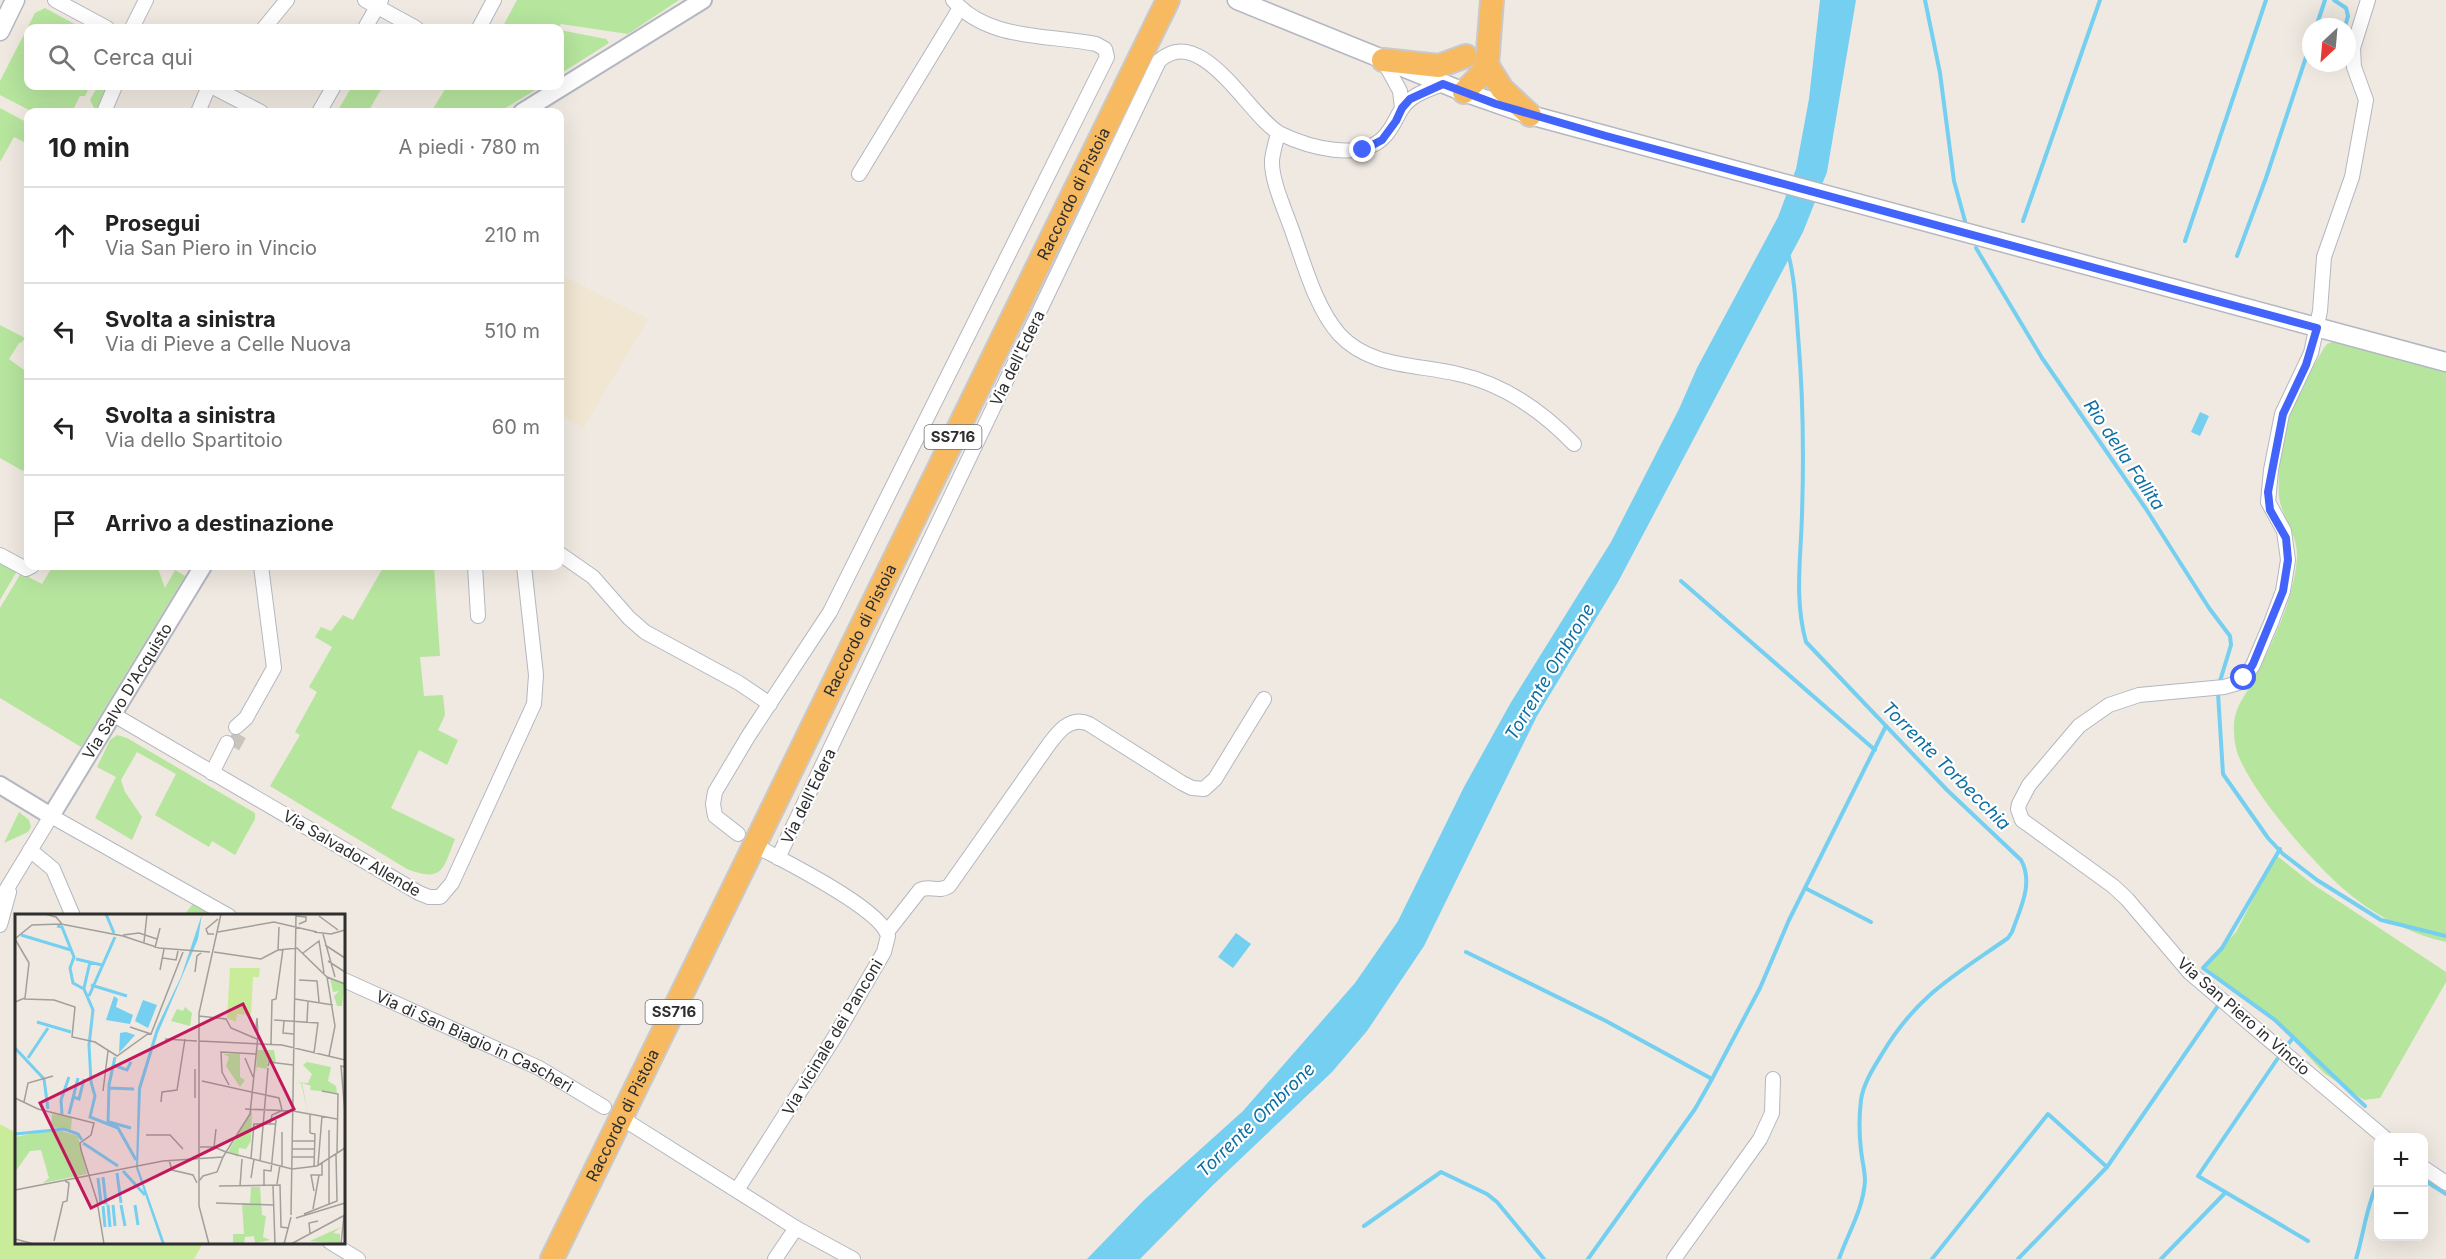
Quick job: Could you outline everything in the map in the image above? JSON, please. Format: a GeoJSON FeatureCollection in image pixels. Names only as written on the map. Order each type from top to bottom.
{"type":"FeatureCollection","features":[{"type":"Feature","properties":{"kind":"highway","name":"Raccordo di Pistoia"},"geometry":{"type":"LineString","coordinates":[[537,1259],[1153,0]]}},
{"type":"Feature","properties":{"kind":"highway","name":"Raccordo di Pistoia"},"geometry":{"type":"LineString","coordinates":[[552,1259],[1168,0]]}},
{"type":"Feature","properties":{"kind":"highway"},"geometry":{"type":"LineString","coordinates":[[1453,88],[1462,70],[1477,60],[1492,8]]}},
{"type":"Feature","properties":{"kind":"highway"},"geometry":{"type":"LineString","coordinates":[[1383,60],[1439,66],[1477,60]]}},
{"type":"Feature","properties":{"kind":"highway"},"geometry":{"type":"LineString","coordinates":[[1477,60],[1530,114]]}},
{"type":"Feature","properties":{"kind":"main road"},"geometry":{"type":"LineString","coordinates":[[0,31],[15,0]]}},
{"type":"Feature","properties":{"kind":"main road"},"geometry":{"type":"LineString","coordinates":[[1237,0],[1453,88],[1530,114],[1751,176],[2446,362]]}},
{"type":"Feature","properties":{"kind":"street"},"geometry":{"type":"LineString","coordinates":[[55,0],[100,24]]}},
{"type":"Feature","properties":{"kind":"street"},"geometry":{"type":"LineString","coordinates":[[134,24],[146,0]]}},
{"type":"Feature","properties":{"kind":"street"},"geometry":{"type":"LineString","coordinates":[[267,24],[287,0]]}},
{"type":"Feature","properties":{"kind":"street"},"geometry":{"type":"LineString","coordinates":[[481,24],[494,0]]}},
{"type":"Feature","properties":{"kind":"street"},"geometry":{"type":"LineString","coordinates":[[564,86],[703,0]]}},
{"type":"Feature","properties":{"kind":"street","name":"Via San Piero in Vincio"},"geometry":{"type":"LineString","coordinates":[[2368,0],[2354,40],[2352,57],[2366,100],[2352,177],[2323,263],[2317,328],[2306,365],[2285,406],[2268,502],[2286,538],[2287,571],[2278,607],[2244,678],[2231,685],[2139,694],[2098,711],[2079,726],[2029,785],[2018,809],[2022,820],[2074,856],[2127,900],[2190,973],[2380,1133]]}},
{"type":"Feature","properties":{"kind":"street"},"geometry":{"type":"LineString","coordinates":[[367,24],[375,2],[410,24]]}},
{"type":"Feature","properties":{"kind":"street"},"geometry":{"type":"LineString","coordinates":[[738,834],[716,816],[713,797],[734,758],[830,612],[1105,61],[1106,49],[1090,43],[1000,30],[957,4],[859,174]]}},
{"type":"Feature","properties":{"kind":"street","name":"Via dell'Edera"},"geometry":{"type":"LineString","coordinates":[[778,858],[1156,64],[1166,55],[1175,53],[1185,53],[1203,60],[1228,78],[1266,124],[1278,133]]}},
{"type":"Feature","properties":{"kind":"street"},"geometry":{"type":"LineString","coordinates":[[1383,60],[1397,83],[1402,98],[1402,108]]}},
{"type":"Feature","properties":{"kind":"street"},"geometry":{"type":"LineString","coordinates":[[1453,88],[1415,96],[1402,108],[1396,121],[1382,140],[1373,146],[1353,152],[1328,149],[1278,133],[1272,161],[1276,183],[1306,269],[1326,314],[1340,334],[1368,354],[1394,364],[1458,374],[1491,386],[1540,412],[1574,444]]}},
{"type":"Feature","properties":{"kind":"street"},"geometry":{"type":"LineString","coordinates":[[106,108],[113,90]]}},
{"type":"Feature","properties":{"kind":"street"},"geometry":{"type":"LineString","coordinates":[[200,108],[208,90]]}},
{"type":"Feature","properties":{"kind":"street"},"geometry":{"type":"LineString","coordinates":[[218,90],[253,108]]}},
{"type":"Feature","properties":{"kind":"street"},"geometry":{"type":"LineString","coordinates":[[321,108],[332,90]]}},
{"type":"Feature","properties":{"kind":"street"},"geometry":{"type":"LineString","coordinates":[[528,108],[558,90]]}},
{"type":"Feature","properties":{"kind":"street"},"geometry":{"type":"LineString","coordinates":[[0,555],[24,567]]}},
{"type":"Feature","properties":{"kind":"street"},"geometry":{"type":"LineString","coordinates":[[564,557],[593,577],[629,618],[645,632],[739,683],[770,704]]}},
{"type":"Feature","properties":{"kind":"street","name":"Via Salvo D'Acquisto"},"geometry":{"type":"LineString","coordinates":[[51,816],[114,716],[201,570]]}},
{"type":"Feature","properties":{"kind":"street"},"geometry":{"type":"LineString","coordinates":[[241,726],[274,668],[262,570]]}},
{"type":"Feature","properties":{"kind":"street"},"geometry":{"type":"LineString","coordinates":[[475,570],[478,616]]}},
{"type":"Feature","properties":{"kind":"street","name":"Via Salvador Allende"},"geometry":{"type":"LineString","coordinates":[[114,716],[215,768],[419,893],[435,898],[444,894],[452,883],[534,704],[536,675],[524,570]]}},
{"type":"Feature","properties":{"kind":"street"},"geometry":{"type":"LineString","coordinates":[[762,849],[837,891],[877,920],[887,932],[920,890],[926,887],[941,890],[949,886],[1047,747],[1058,733],[1071,723],[1083,721],[1182,783],[1192,788],[1204,789],[1215,779],[1264,699]]}},
{"type":"Feature","properties":{"kind":"street"},"geometry":{"type":"LineString","coordinates":[[215,768],[230,745]]}},
{"type":"Feature","properties":{"kind":"street"},"geometry":{"type":"LineString","coordinates":[[0,785],[227,914]]}},
{"type":"Feature","properties":{"kind":"street"},"geometry":{"type":"LineString","coordinates":[[0,900],[51,816]]}},
{"type":"Feature","properties":{"kind":"street"},"geometry":{"type":"LineString","coordinates":[[30,850],[53,868],[74,914]]}},
{"type":"Feature","properties":{"kind":"street"},"geometry":{"type":"LineString","coordinates":[[0,925],[14,875]]}},
{"type":"Feature","properties":{"kind":"street","name":"Via vicinale dei Panconi"},"geometry":{"type":"LineString","coordinates":[[737,1190],[849,1013],[884,952],[888,940],[887,932]]}},
{"type":"Feature","properties":{"kind":"street","name":"Via di San Biagio in Cascheri"},"geometry":{"type":"LineString","coordinates":[[345,980],[539,1068],[604,1107]]}},
{"type":"Feature","properties":{"kind":"street"},"geometry":{"type":"LineString","coordinates":[[1674,1259],[1760,1139],[1772,1113],[1773,1078]]}},
{"type":"Feature","properties":{"kind":"street"},"geometry":{"type":"LineString","coordinates":[[628,1122],[796,1228],[853,1259]]}},
{"type":"Feature","properties":{"kind":"street"},"geometry":{"type":"LineString","coordinates":[[2428,1171],[2446,1183]]}},
{"type":"Feature","properties":{"kind":"street"},"geometry":{"type":"LineString","coordinates":[[775,1259],[796,1228]]}},
{"type":"Feature","properties":{"kind":"street"},"geometry":{"type":"LineString","coordinates":[[333,1244],[358,1259]]}},
{"type":"Feature","properties":{"kind":"shaded area"},"geometry":{"type":"Polygon","coordinates":[[[564,277],[648,319],[583,428],[564,416],[564,277]]]}},
{"type":"Feature","properties":{"kind":"green space"},"geometry":{"type":"Polygon","coordinates":[[[517,0],[679,0],[628,34],[564,24],[504,24],[517,0]]]}},
{"type":"Feature","properties":{"kind":"green space"},"geometry":{"type":"Polygon","coordinates":[[[45,8],[75,24],[29,24],[35,13],[45,8]]]}},
{"type":"Feature","properties":{"kind":"green space"},"geometry":{"type":"Polygon","coordinates":[[[564,31],[606,39],[609,43],[564,71],[564,31]]]}},
{"type":"Feature","properties":{"kind":"green space"},"geometry":{"type":"Polygon","coordinates":[[[24,34],[24,90],[88,90],[85,96],[80,96],[74,108],[25,108],[0,95],[0,81],[24,34]]]}},
{"type":"Feature","properties":{"kind":"green space"},"geometry":{"type":"Polygon","coordinates":[[[96,90],[106,90],[98,108],[94,108],[90,100],[96,90]]]}},
{"type":"Feature","properties":{"kind":"green space"},"geometry":{"type":"Polygon","coordinates":[[[350,90],[381,90],[370,108],[339,108],[350,90]]]}},
{"type":"Feature","properties":{"kind":"green space"},"geometry":{"type":"Polygon","coordinates":[[[445,90],[535,90],[506,108],[433,108],[445,90]]]}},
{"type":"Feature","properties":{"kind":"green space"},"geometry":{"type":"Polygon","coordinates":[[[0,108],[24,121],[24,142],[14,137],[0,162],[0,108]]]}},
{"type":"Feature","properties":{"kind":"green space"},"geometry":{"type":"Polygon","coordinates":[[[0,325],[24,337],[9,359],[24,370],[24,469],[23,471],[0,458],[0,325]]]}},
{"type":"Feature","properties":{"kind":"green space"},"geometry":{"type":"Polygon","coordinates":[[[2335,341],[2446,371],[2446,942],[2406,929],[2380,916],[2333,879],[2302,847],[2271,809],[2247,773],[2236,747],[2234,723],[2237,709],[2274,637],[2287,605],[2295,573],[2297,549],[2279,497],[2280,462],[2284,436],[2290,413],[2304,382],[2327,344],[2335,341]]]}},
{"type":"Feature","properties":{"kind":"green space"},"geometry":{"type":"Polygon","coordinates":[[[0,563],[17,571],[0,600],[0,563]]]}},
{"type":"Feature","properties":{"kind":"green space"},"geometry":{"type":"Polygon","coordinates":[[[51,570],[158,570],[165,588],[175,570],[185,576],[81,747],[0,698],[0,608],[21,573],[42,584],[51,570]]]}},
{"type":"Feature","properties":{"kind":"green space"},"geometry":{"type":"Polygon","coordinates":[[[382,570],[434,570],[440,656],[420,657],[424,696],[443,695],[445,715],[438,730],[458,740],[447,765],[419,750],[391,808],[455,839],[444,865],[435,874],[419,873],[407,869],[270,786],[300,735],[295,732],[317,692],[309,687],[332,647],[315,637],[321,627],[331,631],[343,615],[353,620],[382,570]]]}},
{"type":"Feature","properties":{"kind":"green space"},"geometry":{"type":"Polygon","coordinates":[[[117,735],[127,738],[255,813],[255,819],[235,855],[212,841],[209,847],[155,815],[176,774],[137,752],[121,780],[125,792],[142,817],[132,840],[95,818],[116,777],[97,767],[110,740],[117,735]]]}},
{"type":"Feature","properties":{"kind":"green space"},"geometry":{"type":"Polygon","coordinates":[[[19,812],[29,820],[31,827],[28,832],[4,843],[19,812]]]}},
{"type":"Feature","properties":{"kind":"green space"},"geometry":{"type":"Polygon","coordinates":[[[2276,855],[2311,883],[2446,972],[2446,982],[2380,1098],[2364,1100],[2324,1073],[2278,1024],[2202,969],[2236,932],[2276,855]]]}},
{"type":"Feature","properties":{"kind":"green space"},"geometry":{"type":"Polygon","coordinates":[[[193,904],[210,914],[185,914],[193,904]]]}},
{"type":"Feature","properties":{"kind":"green space"},"geometry":{"type":"Polygon","coordinates":[[[0,1124],[15,1132],[15,1244],[202,1244],[194,1259],[0,1259],[0,1124]]]}},
{"type":"Feature","properties":{"kind":"water","name":"Torrente Ombrone"},"geometry":{"type":"Polygon","coordinates":[[[1820,0],[1856,0],[1827,172],[1803,232],[1618,582],[1537,716],[1424,946],[1367,1031],[1332,1072],[1213,1185],[1140,1259],[1087,1259],[1144,1200],[1243,1111],[1355,983],[1398,921],[1464,787],[1510,704],[1611,542],[1679,409],[1697,368],[1778,217],[1796,169],[1809,99],[1820,0]]]}},
{"type":"Feature","properties":{"kind":"water"},"geometry":{"type":"Polygon","coordinates":[[[2200,412],[2209,416],[2200,436],[2191,432],[2200,412]]]}},
{"type":"Feature","properties":{"kind":"water"},"geometry":{"type":"Polygon","coordinates":[[[1236,933],[1251,944],[1233,968],[1218,957],[1236,933]]]}},
{"type":"Feature","properties":{"kind":"waterway","name":"Rio della Fallita"},"geometry":{"type":"LineString","coordinates":[[1925,0],[1940,73],[1954,181],[1965,221]]}},
{"type":"Feature","properties":{"kind":"waterway"},"geometry":{"type":"LineString","coordinates":[[2023,221],[2100,0]]}},
{"type":"Feature","properties":{"kind":"waterway"},"geometry":{"type":"LineString","coordinates":[[2185,241],[2266,0]]}},
{"type":"Feature","properties":{"kind":"waterway"},"geometry":{"type":"LineString","coordinates":[[2319,18],[2325,0]]}},
{"type":"Feature","properties":{"kind":"waterway"},"geometry":{"type":"LineString","coordinates":[[2334,0],[2346,8],[2347,18]]}},
{"type":"Feature","properties":{"kind":"waterway"},"geometry":{"type":"LineString","coordinates":[[2237,256],[2302,69]]}},
{"type":"Feature","properties":{"kind":"waterway","name":"Rio della Fallita"},"geometry":{"type":"LineString","coordinates":[[1976,248],[2042,358],[2230,636],[2231,645],[2220,681]]}},
{"type":"Feature","properties":{"kind":"waterway","name":"Torrente Torbecchia"},"geometry":{"type":"LineString","coordinates":[[1788,253],[1795,294],[1801,379],[1803,469],[1799,594],[1806,642],[1947,790],[2021,860],[2026,878],[2022,905],[2008,938],[1923,1001],[1895,1034],[1869,1076],[1862,1094],[1860,1112],[1864,1192],[1839,1259]]}},
{"type":"Feature","properties":{"kind":"waterway"},"geometry":{"type":"LineString","coordinates":[[1681,581],[1875,750]]}},
{"type":"Feature","properties":{"kind":"waterway","name":"Rio della Fallita"},"geometry":{"type":"LineString","coordinates":[[2218,693],[2223,774],[2268,838],[2283,854],[2317,880],[2381,920],[2446,936]]}},
{"type":"Feature","properties":{"kind":"waterway"},"geometry":{"type":"LineString","coordinates":[[1588,1259],[1695,1109],[1712,1079],[1760,988],[1789,920],[1886,726]]}},
{"type":"Feature","properties":{"kind":"waterway"},"geometry":{"type":"LineString","coordinates":[[2280,849],[2222,948],[2203,968],[2275,1020],[2365,1106]]}},
{"type":"Feature","properties":{"kind":"waterway"},"geometry":{"type":"LineString","coordinates":[[1805,888],[1871,922]]}},
{"type":"Feature","properties":{"kind":"waterway"},"geometry":{"type":"LineString","coordinates":[[1466,952],[1606,1021],[1712,1079]]}},
{"type":"Feature","properties":{"kind":"waterway"},"geometry":{"type":"LineString","coordinates":[[2018,1259],[2107,1167],[2220,1003]]}},
{"type":"Feature","properties":{"kind":"waterway"},"geometry":{"type":"LineString","coordinates":[[2284,1049],[2293,1038]]}},
{"type":"Feature","properties":{"kind":"waterway"},"geometry":{"type":"LineString","coordinates":[[2280,1055],[2198,1176],[2308,1241]]}},
{"type":"Feature","properties":{"kind":"waterway"},"geometry":{"type":"LineString","coordinates":[[1932,1259],[2048,1114],[2107,1167]]}},
{"type":"Feature","properties":{"kind":"waterway"},"geometry":{"type":"LineString","coordinates":[[1364,1226],[1441,1172],[1487,1194],[1497,1202],[1544,1259]]}},
{"type":"Feature","properties":{"kind":"waterway"},"geometry":{"type":"LineString","coordinates":[[2428,1183],[2446,1194]]}},
{"type":"Feature","properties":{"kind":"waterway"},"geometry":{"type":"LineString","coordinates":[[2356,1259],[2376,1187]]}},
{"type":"Feature","properties":{"kind":"waterway"},"geometry":{"type":"LineString","coordinates":[[2161,1259],[2225,1193]]}},
{"type":"Feature","properties":{"kind":"tunnel"},"geometry":{"type":"LineString","coordinates":[[233,747],[242,730]]}},
{"type":"Feature","properties":{"kind":"route"},"geometry":{"type":"LineString","coordinates":[[1363,150],[1382,140],[1410,99],[1443,84],[1496,104],[1606,136],[2317,328],[2311,353],[2285,406],[2268,492],[2270,510],[2284,531],[2288,549],[2283,591],[2253,664],[2244,678]]}}]}
